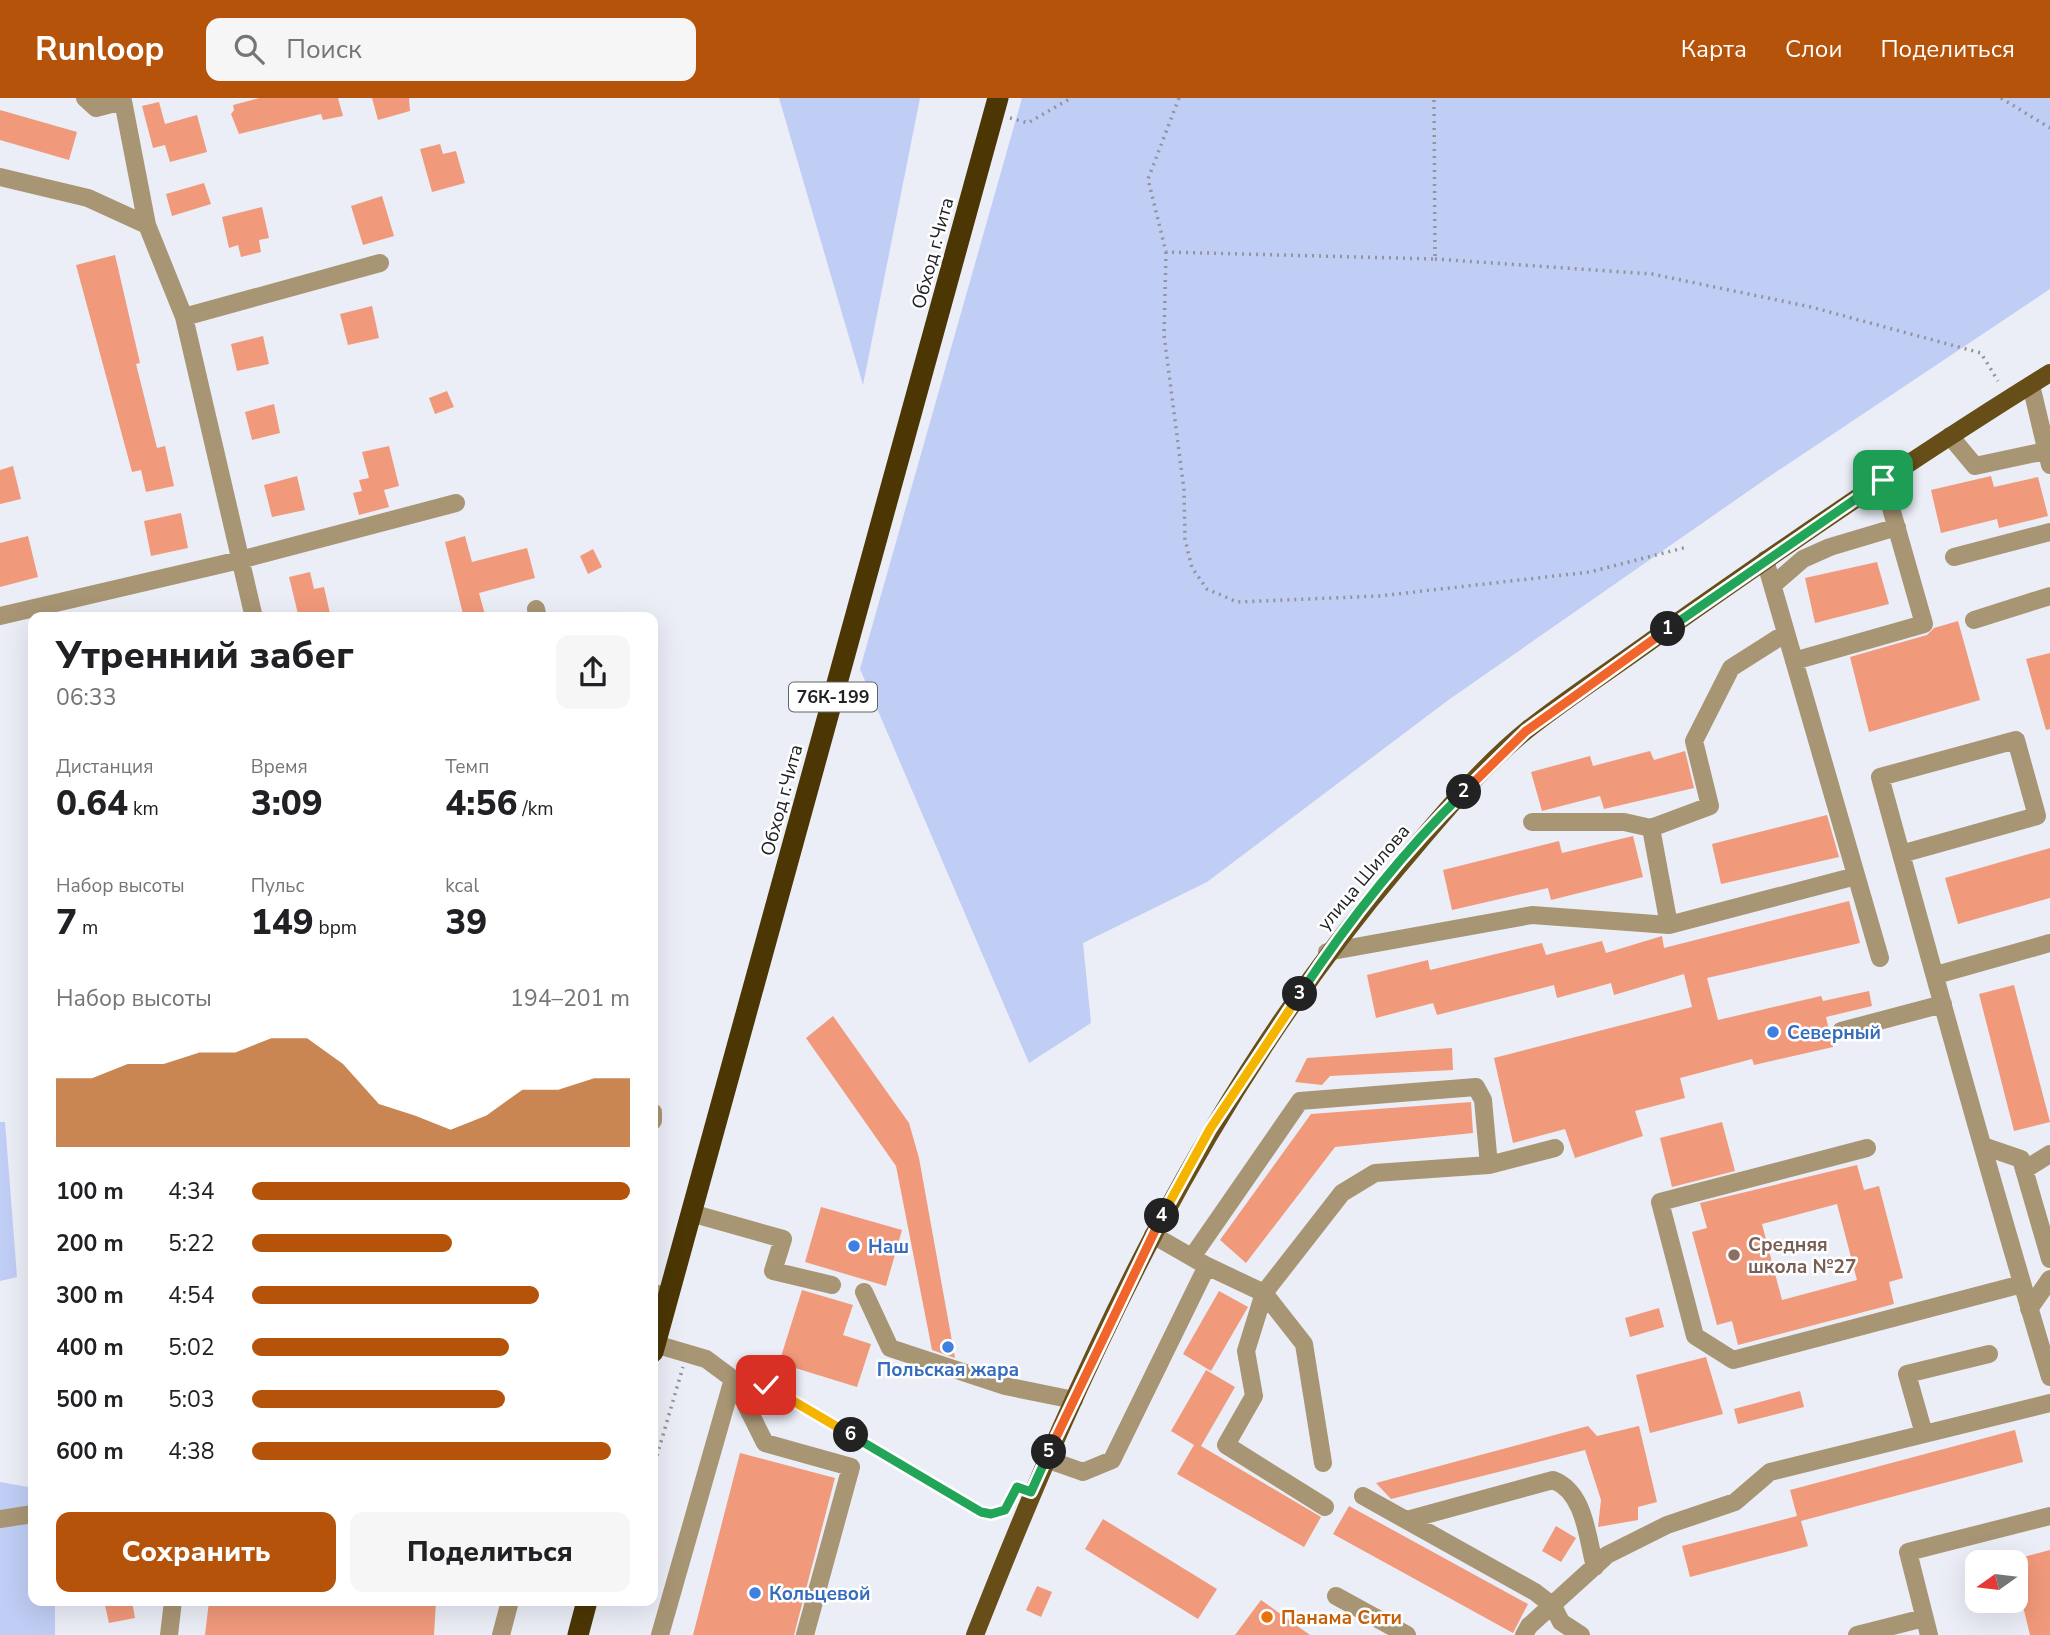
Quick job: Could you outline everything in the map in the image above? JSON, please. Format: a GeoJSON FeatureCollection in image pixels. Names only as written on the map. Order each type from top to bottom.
{"type":"FeatureCollection","features":[{"type":"Feature","properties":{"kind":"highway","name":"Обход г.Чита"},"geometry":{"type":"LineString","coordinates":[[658,1313],[660,1295],[691,1213],[996,106]]}},
{"type":"Feature","properties":{"kind":"highway"},"geometry":{"type":"LineString","coordinates":[[578,1635],[586,1606]]}},
{"type":"Feature","properties":{"kind":"main road","name":"улица Шилова"},"geometry":{"type":"LineString","coordinates":[[975,1635],[1046,1459],[1153,1235],[1210,1129],[1328,953],[1449,807],[1526,731],[1765,559],[2050,373]]}},
{"type":"Feature","properties":{"kind":"street"},"geometry":{"type":"LineString","coordinates":[[85,98],[96,108],[128,99],[147,225],[184,317],[253,612]]}},
{"type":"Feature","properties":{"kind":"street"},"geometry":{"type":"LineString","coordinates":[[0,177],[88,198],[147,225]]}},
{"type":"Feature","properties":{"kind":"street"},"geometry":{"type":"LineString","coordinates":[[184,317],[380,263]]}},
{"type":"Feature","properties":{"kind":"street"},"geometry":{"type":"LineString","coordinates":[[1950,436],[1975,466],[2049,455],[2031,385]]}},
{"type":"Feature","properties":{"kind":"street"},"geometry":{"type":"LineString","coordinates":[[1794,661],[1924,624],[1883,480]]}},
{"type":"Feature","properties":{"kind":"street"},"geometry":{"type":"LineString","coordinates":[[0,616],[240,560],[456,503]]}},
{"type":"Feature","properties":{"kind":"street"},"geometry":{"type":"LineString","coordinates":[[1773,585],[1803,559],[1830,547],[1897,527]]}},
{"type":"Feature","properties":{"kind":"street"},"geometry":{"type":"LineString","coordinates":[[1954,558],[2050,532]]}},
{"type":"Feature","properties":{"kind":"street"},"geometry":{"type":"LineString","coordinates":[[1765,559],[1880,958]]}},
{"type":"Feature","properties":{"kind":"street"},"geometry":{"type":"LineString","coordinates":[[1974,620],[2050,596]]}},
{"type":"Feature","properties":{"kind":"street"},"geometry":{"type":"LineString","coordinates":[[1532,822],[1624,822],[1651,828],[1710,806],[1694,741],[1731,668],[1786,633]]}},
{"type":"Feature","properties":{"kind":"street"},"geometry":{"type":"LineString","coordinates":[[1901,854],[2037,816],[2016,740],[1880,778],[1901,854],[1936,975],[2029,1309],[2044,1334],[2050,1377]]}},
{"type":"Feature","properties":{"kind":"street"},"geometry":{"type":"LineString","coordinates":[[1651,828],[1669,925]]}},
{"type":"Feature","properties":{"kind":"street"},"geometry":{"type":"LineString","coordinates":[[1328,953],[1532,915],[1669,925],[1856,876]]}},
{"type":"Feature","properties":{"kind":"street"},"geometry":{"type":"LineString","coordinates":[[1936,975],[2050,943]]}},
{"type":"Feature","properties":{"kind":"street"},"geometry":{"type":"LineString","coordinates":[[1841,1031],[1943,1004]]}},
{"type":"Feature","properties":{"kind":"street"},"geometry":{"type":"LineString","coordinates":[[1046,1459],[1083,1472],[1112,1460],[1199,1262],[1300,1101],[1476,1087],[1483,1100],[1489,1165]]}},
{"type":"Feature","properties":{"kind":"street"},"geometry":{"type":"LineString","coordinates":[[1983,1146],[2021,1159],[2049,1251]]}},
{"type":"Feature","properties":{"kind":"street"},"geometry":{"type":"LineString","coordinates":[[1325,1507],[1226,1445],[1254,1396],[1246,1351],[1264,1293],[1342,1193],[1375,1173],[1489,1165],[1556,1148]]}},
{"type":"Feature","properties":{"kind":"street"},"geometry":{"type":"LineString","coordinates":[[1867,1148],[1660,1202],[1695,1336],[1733,1360],[2022,1284]]}},
{"type":"Feature","properties":{"kind":"street"},"geometry":{"type":"LineString","coordinates":[[2024,1170],[2050,1154]]}},
{"type":"Feature","properties":{"kind":"street"},"geometry":{"type":"LineString","coordinates":[[691,1213],[783,1239],[774,1271],[832,1285]]}},
{"type":"Feature","properties":{"kind":"street"},"geometry":{"type":"LineString","coordinates":[[1153,1235],[1199,1262],[1264,1293],[1304,1344],[1323,1463]]}},
{"type":"Feature","properties":{"kind":"street"},"geometry":{"type":"LineString","coordinates":[[2029,1309],[2050,1279]]}},
{"type":"Feature","properties":{"kind":"street"},"geometry":{"type":"LineString","coordinates":[[864,1292],[890,1348],[1005,1387],[1074,1400]]}},
{"type":"Feature","properties":{"kind":"street"},"geometry":{"type":"LineString","coordinates":[[658,1349],[706,1359],[738,1375],[765,1443],[851,1467],[805,1635]]}},
{"type":"Feature","properties":{"kind":"street"},"geometry":{"type":"LineString","coordinates":[[1924,1434],[1907,1374],[1989,1354]]}},
{"type":"Feature","properties":{"kind":"street"},"geometry":{"type":"LineString","coordinates":[[660,1635],[738,1375]]}},
{"type":"Feature","properties":{"kind":"street"},"geometry":{"type":"LineString","coordinates":[[1524,1635],[1529,1626],[1607,1555],[1667,1525],[1735,1502],[1770,1472],[2050,1403]]}},
{"type":"Feature","properties":{"kind":"street"},"geometry":{"type":"LineString","coordinates":[[1407,1520],[1553,1480],[1566,1485],[1580,1506],[1595,1567]]}},
{"type":"Feature","properties":{"kind":"street"},"geometry":{"type":"LineString","coordinates":[[1363,1496],[1535,1592],[1553,1606],[1561,1622],[1581,1635]]}},
{"type":"Feature","properties":{"kind":"street"},"geometry":{"type":"LineString","coordinates":[[0,1519],[28,1515]]}},
{"type":"Feature","properties":{"kind":"street"},"geometry":{"type":"LineString","coordinates":[[1857,1635],[1927,1626],[1908,1552],[2050,1516]]}},
{"type":"Feature","properties":{"kind":"street"},"geometry":{"type":"LineString","coordinates":[[1336,1596],[1407,1635]]}},
{"type":"Feature","properties":{"kind":"street"},"geometry":{"type":"LineString","coordinates":[[169,1635],[172,1606]]}},
{"type":"Feature","properties":{"kind":"street"},"geometry":{"type":"LineString","coordinates":[[500,1635],[509,1606]]}},
{"type":"Feature","properties":{"kind":"path"},"geometry":{"type":"LineString","coordinates":[[996,106],[1028,123],[1071,98]]}},
{"type":"Feature","properties":{"kind":"path"},"geometry":{"type":"LineString","coordinates":[[1179,98],[1148,179],[1166,252],[1164,335],[1184,490],[1185,539],[1192,568],[1207,589],[1237,602],[1379,596],[1590,572],[1686,547]]}},
{"type":"Feature","properties":{"kind":"path"},"geometry":{"type":"LineString","coordinates":[[1434,98],[1435,259]]}},
{"type":"Feature","properties":{"kind":"path"},"geometry":{"type":"LineString","coordinates":[[2001,98],[2050,128]]}},
{"type":"Feature","properties":{"kind":"path"},"geometry":{"type":"LineString","coordinates":[[1166,252],[1435,259],[1652,274],[1811,307],[1981,353],[1998,381]]}},
{"type":"Feature","properties":{"kind":"path"},"geometry":{"type":"LineString","coordinates":[[658,1451],[686,1353]]}},
{"type":"Feature","properties":{"kind":"path"},"geometry":{"type":"LineString","coordinates":[[738,1375],[981,1512],[999,1513],[1010,1504]]}},
{"type":"Feature","properties":{"kind":"shaded area"},"geometry":{"type":"Polygon","coordinates":[[[779,98],[920,98],[863,385],[779,98]]]}},
{"type":"Feature","properties":{"kind":"shaded area"},"geometry":{"type":"Polygon","coordinates":[[[1022,98],[2050,98],[2050,289],[1770,476],[1447,701],[1207,882],[1083,943],[1091,1023],[1029,1063],[860,669],[1022,98]]]}},
{"type":"Feature","properties":{"kind":"shaded area"},"geometry":{"type":"Polygon","coordinates":[[[0,1122],[5,1122],[17,1277],[0,1281],[0,1122]]]}},
{"type":"Feature","properties":{"kind":"shaded area"},"geometry":{"type":"Polygon","coordinates":[[[0,1482],[28,1487],[28,1606],[55,1606],[55,1635],[0,1635],[0,1482]]]}},
{"type":"Feature","properties":{"kind":"building"},"geometry":{"type":"Polygon","coordinates":[[[260,98],[338,98],[343,116],[323,120],[321,114],[239,134],[231,114],[233,105],[260,98]]]}},
{"type":"Feature","properties":{"kind":"building"},"geometry":{"type":"Polygon","coordinates":[[[372,98],[409,98],[410,111],[378,120],[372,98]]]}},
{"type":"Feature","properties":{"kind":"building"},"geometry":{"type":"Polygon","coordinates":[[[159,102],[165,124],[197,115],[207,152],[170,162],[165,145],[153,148],[142,106],[159,102]]]}},
{"type":"Feature","properties":{"kind":"building"},"geometry":{"type":"Polygon","coordinates":[[[0,110],[77,132],[69,160],[0,140],[0,110]]]}},
{"type":"Feature","properties":{"kind":"building"},"geometry":{"type":"Polygon","coordinates":[[[440,144],[443,154],[456,151],[465,183],[432,192],[420,149],[440,144]]]}},
{"type":"Feature","properties":{"kind":"building"},"geometry":{"type":"Polygon","coordinates":[[[204,183],[211,204],[172,216],[166,194],[204,183]]]}},
{"type":"Feature","properties":{"kind":"building"},"geometry":{"type":"Polygon","coordinates":[[[382,196],[394,236],[363,245],[351,206],[382,196]]]}},
{"type":"Feature","properties":{"kind":"building"},"geometry":{"type":"Polygon","coordinates":[[[262,207],[269,238],[259,240],[261,252],[241,257],[238,245],[229,248],[222,217],[262,207]]]}},
{"type":"Feature","properties":{"kind":"building"},"geometry":{"type":"Polygon","coordinates":[[[115,255],[140,363],[136,364],[157,448],[165,446],[174,486],[146,492],[141,470],[132,472],[76,265],[115,255]]]}},
{"type":"Feature","properties":{"kind":"building"},"geometry":{"type":"Polygon","coordinates":[[[372,306],[379,338],[348,345],[340,314],[372,306]]]}},
{"type":"Feature","properties":{"kind":"building"},"geometry":{"type":"Polygon","coordinates":[[[263,336],[269,364],[237,371],[231,344],[263,336]]]}},
{"type":"Feature","properties":{"kind":"building"},"geometry":{"type":"Polygon","coordinates":[[[447,391],[454,407],[435,414],[429,398],[447,391]]]}},
{"type":"Feature","properties":{"kind":"building"},"geometry":{"type":"Polygon","coordinates":[[[274,404],[280,433],[252,440],[245,412],[274,404]]]}},
{"type":"Feature","properties":{"kind":"building"},"geometry":{"type":"Polygon","coordinates":[[[389,446],[399,486],[384,490],[389,507],[359,515],[353,493],[362,491],[359,480],[369,478],[362,452],[389,446]]]}},
{"type":"Feature","properties":{"kind":"building"},"geometry":{"type":"Polygon","coordinates":[[[13,466],[21,499],[0,504],[0,470],[13,466]]]}},
{"type":"Feature","properties":{"kind":"building"},"geometry":{"type":"Polygon","coordinates":[[[297,476],[305,510],[272,517],[264,485],[297,476]]]}},
{"type":"Feature","properties":{"kind":"building"},"geometry":{"type":"Polygon","coordinates":[[[1991,476],[1994,487],[2038,477],[2048,516],[1999,528],[1997,519],[1941,533],[1931,490],[1991,476]]]}},
{"type":"Feature","properties":{"kind":"building"},"geometry":{"type":"Polygon","coordinates":[[[181,513],[188,548],[151,556],[144,521],[181,513]]]}},
{"type":"Feature","properties":{"kind":"building"},"geometry":{"type":"Polygon","coordinates":[[[28,536],[38,577],[0,587],[0,543],[28,536]]]}},
{"type":"Feature","properties":{"kind":"building"},"geometry":{"type":"Polygon","coordinates":[[[465,536],[472,562],[527,548],[535,578],[479,593],[484,612],[462,612],[445,542],[465,536]]]}},
{"type":"Feature","properties":{"kind":"building"},"geometry":{"type":"Polygon","coordinates":[[[593,549],[602,567],[588,574],[580,556],[593,549]]]}},
{"type":"Feature","properties":{"kind":"building"},"geometry":{"type":"Polygon","coordinates":[[[1877,562],[1889,604],[1815,623],[1805,578],[1877,562]]]}},
{"type":"Feature","properties":{"kind":"building"},"geometry":{"type":"Polygon","coordinates":[[[310,572],[314,589],[324,587],[330,612],[298,612],[289,577],[310,572]]]}},
{"type":"Feature","properties":{"kind":"building"},"geometry":{"type":"Polygon","coordinates":[[[1958,621],[1980,700],[1869,732],[1850,657],[1927,635],[1934,628],[1958,621]]]}},
{"type":"Feature","properties":{"kind":"building"},"geometry":{"type":"Polygon","coordinates":[[[2050,653],[2050,729],[2046,730],[2026,659],[2050,653]]]}},
{"type":"Feature","properties":{"kind":"building"},"geometry":{"type":"Polygon","coordinates":[[[1650,751],[1654,760],[1685,751],[1694,788],[1604,809],[1600,796],[1542,811],[1531,772],[1590,756],[1593,766],[1650,751]]]}},
{"type":"Feature","properties":{"kind":"building"},"geometry":{"type":"Polygon","coordinates":[[[1827,815],[1839,857],[1721,884],[1712,844],[1827,815]]]}},
{"type":"Feature","properties":{"kind":"building"},"geometry":{"type":"Polygon","coordinates":[[[1633,836],[1643,877],[1551,900],[1548,888],[1452,910],[1443,870],[1559,841],[1562,853],[1633,836]]]}},
{"type":"Feature","properties":{"kind":"building"},"geometry":{"type":"Polygon","coordinates":[[[2050,848],[2050,898],[1958,924],[1945,878],[2050,848]]]}},
{"type":"Feature","properties":{"kind":"building"},"geometry":{"type":"Polygon","coordinates":[[[1849,901],[1860,943],[1707,978],[1718,1020],[1821,996],[1823,1001],[1869,991],[1872,1006],[1826,1017],[1833,1047],[1754,1065],[1752,1059],[1680,1078],[1685,1098],[1635,1111],[1643,1136],[1575,1158],[1565,1129],[1513,1143],[1494,1058],[1692,1007],[1684,974],[1614,995],[1611,983],[1557,998],[1554,985],[1437,1015],[1433,1003],[1376,1018],[1367,975],[1428,960],[1430,970],[1542,943],[1546,955],[1602,941],[1606,953],[1662,936],[1664,948],[1849,901]]]}},
{"type":"Feature","properties":{"kind":"building"},"geometry":{"type":"Polygon","coordinates":[[[2014,985],[2050,1122],[2014,1131],[1979,994],[2014,985]]]}},
{"type":"Feature","properties":{"kind":"building"},"geometry":{"type":"Polygon","coordinates":[[[833,1016],[909,1123],[919,1158],[955,1358],[932,1350],[896,1166],[806,1038],[833,1016]]]}},
{"type":"Feature","properties":{"kind":"building"},"geometry":{"type":"Polygon","coordinates":[[[1452,1048],[1453,1070],[1330,1076],[1322,1085],[1295,1082],[1307,1058],[1452,1048]]]}},
{"type":"Feature","properties":{"kind":"building"},"geometry":{"type":"Polygon","coordinates":[[[1471,1102],[1473,1133],[1335,1147],[1246,1263],[1220,1240],[1311,1114],[1471,1102]]]}},
{"type":"Feature","properties":{"kind":"building"},"geometry":{"type":"Polygon","coordinates":[[[1722,1122],[1735,1171],[1672,1187],[1660,1138],[1722,1122]]]}},
{"type":"Feature","properties":{"kind":"building","name":"Средняя школа №27"},"geometry":{"type":"Polygon","coordinates":[[[1857,1165],[1864,1190],[1879,1186],[1903,1278],[1889,1282],[1894,1304],[1738,1345],[1732,1321],[1717,1325],[1692,1232],[1707,1228],[1700,1203],[1857,1165]],[[1837,1204],[1762,1224],[1782,1300],[1857,1280],[1837,1204]]]}},
{"type":"Feature","properties":{"kind":"building","name":"Наш"},"geometry":{"type":"Polygon","coordinates":[[[821,1207],[902,1230],[886,1286],[805,1262],[821,1207]]]}},
{"type":"Feature","properties":{"kind":"building"},"geometry":{"type":"Polygon","coordinates":[[[802,1290],[853,1305],[843,1335],[871,1344],[857,1387],[779,1363],[802,1290]]]}},
{"type":"Feature","properties":{"kind":"building"},"geometry":{"type":"Polygon","coordinates":[[[1219,1291],[1248,1307],[1211,1371],[1183,1354],[1219,1291]]]}},
{"type":"Feature","properties":{"kind":"building"},"geometry":{"type":"Polygon","coordinates":[[[1659,1308],[1664,1327],[1630,1337],[1625,1318],[1659,1308]]]}},
{"type":"Feature","properties":{"kind":"building"},"geometry":{"type":"Polygon","coordinates":[[[1706,1357],[1723,1414],[1650,1433],[1636,1375],[1706,1357]]]}},
{"type":"Feature","properties":{"kind":"building"},"geometry":{"type":"Polygon","coordinates":[[[1206,1370],[1235,1387],[1201,1446],[1321,1517],[1304,1547],[1177,1474],[1194,1445],[1171,1431],[1206,1370]]]}},
{"type":"Feature","properties":{"kind":"building"},"geometry":{"type":"Polygon","coordinates":[[[1800,1391],[1804,1407],[1738,1424],[1734,1409],[1800,1391]]]}},
{"type":"Feature","properties":{"kind":"building"},"geometry":{"type":"Polygon","coordinates":[[[1588,1426],[1597,1436],[1639,1426],[1657,1502],[1638,1507],[1638,1520],[1598,1527],[1601,1500],[1585,1450],[1391,1499],[1376,1483],[1588,1426]]]}},
{"type":"Feature","properties":{"kind":"building"},"geometry":{"type":"Polygon","coordinates":[[[2015,1430],[2023,1462],[1801,1521],[1808,1546],[1690,1577],[1682,1546],[1797,1516],[1790,1490],[2015,1430]]]}},
{"type":"Feature","properties":{"kind":"building"},"geometry":{"type":"Polygon","coordinates":[[[740,1453],[835,1478],[794,1635],[693,1635],[740,1453]]]}},
{"type":"Feature","properties":{"kind":"building"},"geometry":{"type":"Polygon","coordinates":[[[1349,1506],[1528,1604],[1513,1633],[1333,1534],[1349,1506]]]}},
{"type":"Feature","properties":{"kind":"building"},"geometry":{"type":"Polygon","coordinates":[[[1103,1519],[1217,1589],[1198,1619],[1085,1549],[1103,1519]]]}},
{"type":"Feature","properties":{"kind":"building"},"geometry":{"type":"Polygon","coordinates":[[[1556,1526],[1576,1538],[1561,1562],[1542,1551],[1556,1526]]]}},
{"type":"Feature","properties":{"kind":"building"},"geometry":{"type":"Polygon","coordinates":[[[2050,1550],[2050,1635],[2030,1635],[2025,1614],[2028,1614],[2028,1556],[2050,1550]]]}},
{"type":"Feature","properties":{"kind":"building"},"geometry":{"type":"Polygon","coordinates":[[[1037,1586],[1052,1592],[1041,1617],[1026,1610],[1037,1586]]]}},
{"type":"Feature","properties":{"kind":"building","name":"Панама Сити"},"geometry":{"type":"Polygon","coordinates":[[[1261,1600],[1310,1635],[1235,1635],[1261,1600]]]}},
{"type":"Feature","properties":{"kind":"building"},"geometry":{"type":"Polygon","coordinates":[[[105,1606],[133,1606],[135,1618],[109,1623],[105,1606]]]}},
{"type":"Feature","properties":{"kind":"building"},"geometry":{"type":"Polygon","coordinates":[[[208,1606],[436,1606],[434,1635],[205,1635],[208,1606]]]}},
{"type":"Feature","properties":{"kind":"place","name":"Северный"},"geometry":{"type":"Point","coordinates":[1773,1032]}},
{"type":"Feature","properties":{"kind":"place","name":"Наш"},"geometry":{"type":"Point","coordinates":[854,1246]}},
{"type":"Feature","properties":{"kind":"place","name":"Средняя школа №27"},"geometry":{"type":"Point","coordinates":[1734,1255]}},
{"type":"Feature","properties":{"kind":"place","name":"Польская жара"},"geometry":{"type":"Point","coordinates":[948,1347]}},
{"type":"Feature","properties":{"kind":"place","name":"Кольцевой"},"geometry":{"type":"Point","coordinates":[755,1593]}},
{"type":"Feature","properties":{"kind":"place","name":"Панама Сити"},"geometry":{"type":"Point","coordinates":[1267,1617]}},
{"type":"Feature","properties":{"kind":"route"},"geometry":{"type":"LineString","coordinates":[[766,1385],[981,1512],[991,1514],[1005,1510],[1017,1487],[1031,1492],[1135,1268],[1210,1129],[1328,953],[1378,891],[1449,807],[1526,731],[1765,559],[1883,480]]}}]}
